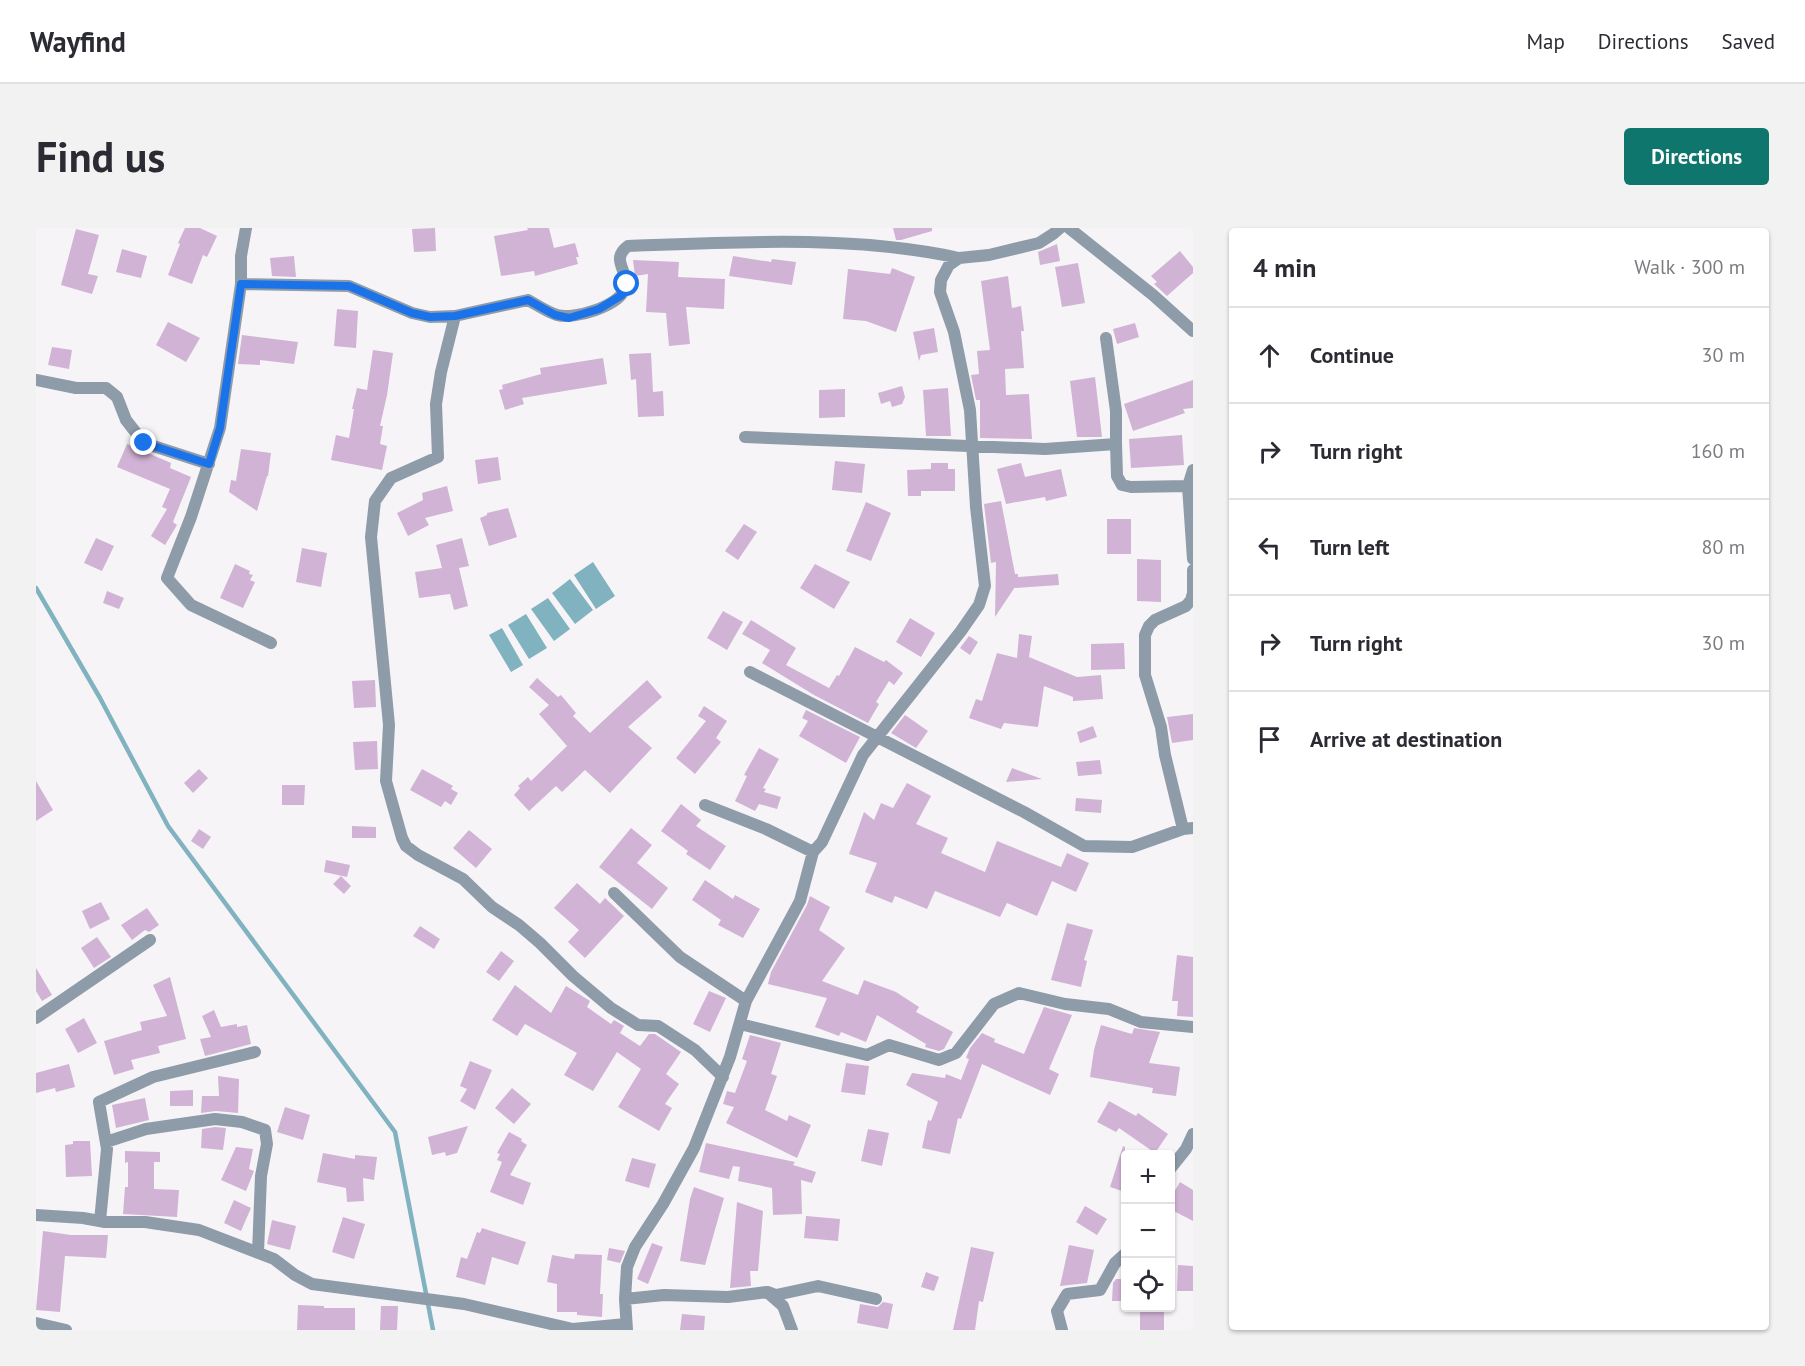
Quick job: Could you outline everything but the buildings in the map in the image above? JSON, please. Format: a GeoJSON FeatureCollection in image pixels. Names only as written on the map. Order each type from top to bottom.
{"type":"FeatureCollection","features":[{"type":"Feature","properties":{"kind":"street"},"geometry":{"type":"LineString","coordinates":[[246,228],[241,256],[241,284],[220,428],[191,518],[167,578],[191,605],[271,643]]}},
{"type":"Feature","properties":{"kind":"street"},"geometry":{"type":"LineString","coordinates":[[241,284],[349,286],[412,313],[430,317],[455,316],[528,300],[555,315],[569,318],[599,309],[622,295],[627,284],[619,257],[628,246],[738,242],[871,245],[959,258],[989,255],[1039,243],[1060,228]]}},
{"type":"Feature","properties":{"kind":"street"},"geometry":{"type":"LineString","coordinates":[[1069,228],[1193,331]]}},
{"type":"Feature","properties":{"kind":"street"},"geometry":{"type":"LineString","coordinates":[[36,1215],[100,1221],[145,1222],[199,1230],[274,1259],[295,1275],[312,1284],[464,1304],[573,1329],[627,1327],[625,1299],[627,1267],[635,1247],[663,1204],[694,1148],[723,1077],[746,1001],[800,902],[813,852],[822,843],[863,755],[961,631],[984,594],[970,410],[954,332],[940,292],[944,271],[959,258]]}},
{"type":"Feature","properties":{"kind":"street"},"geometry":{"type":"LineString","coordinates":[[455,316],[441,372],[436,404],[438,457],[391,478],[375,501],[371,537],[389,725],[386,781],[402,838],[406,846],[418,855],[463,879],[492,907],[540,943],[610,1008],[638,1025],[658,1026],[695,1050],[723,1077]]}},
{"type":"Feature","properties":{"kind":"street"},"geometry":{"type":"LineString","coordinates":[[1106,338],[1116,411],[1117,476],[1122,485],[1131,487],[1188,486]]}},
{"type":"Feature","properties":{"kind":"street"},"geometry":{"type":"LineString","coordinates":[[36,380],[76,388],[106,388],[117,397],[126,420],[144,443],[209,464]]}},
{"type":"Feature","properties":{"kind":"street"},"geometry":{"type":"LineString","coordinates":[[745,437],[1045,448],[1116,444]]}},
{"type":"Feature","properties":{"kind":"street"},"geometry":{"type":"LineString","coordinates":[[1193,470],[1188,486],[1193,559]]}},
{"type":"Feature","properties":{"kind":"street"},"geometry":{"type":"LineString","coordinates":[[750,672],[1024,812],[1084,846],[1132,847],[1188,828],[1165,755],[1161,727],[1145,675],[1145,635],[1155,620],[1186,606],[1191,600],[1193,570]]}},
{"type":"Feature","properties":{"kind":"street"},"geometry":{"type":"LineString","coordinates":[[705,805],[766,829],[813,852]]}},
{"type":"Feature","properties":{"kind":"street"},"geometry":{"type":"LineString","coordinates":[[614,893],[680,957],[746,1001]]}},
{"type":"Feature","properties":{"kind":"street"},"geometry":{"type":"LineString","coordinates":[[36,1018],[150,940]]}},
{"type":"Feature","properties":{"kind":"street"},"geometry":{"type":"LineString","coordinates":[[740,1024],[867,1054],[889,1045],[939,1060],[956,1053],[994,1004],[1019,993],[1065,1004],[1109,1009],[1140,1022],[1193,1027]]}},
{"type":"Feature","properties":{"kind":"street"},"geometry":{"type":"LineString","coordinates":[[100,1221],[107,1149],[99,1102],[153,1077],[255,1052]]}},
{"type":"Feature","properties":{"kind":"street"},"geometry":{"type":"LineString","coordinates":[[106,1142],[146,1129],[215,1119],[242,1122],[265,1130],[267,1144],[261,1176],[258,1253]]}},
{"type":"Feature","properties":{"kind":"street"},"geometry":{"type":"LineString","coordinates":[[1175,1163],[1186,1149],[1193,1134]]}},
{"type":"Feature","properties":{"kind":"street"},"geometry":{"type":"LineString","coordinates":[[1062,1330],[1057,1311],[1067,1294],[1100,1290],[1115,1263],[1121,1257]]}},
{"type":"Feature","properties":{"kind":"street"},"geometry":{"type":"LineString","coordinates":[[625,1299],[664,1295],[728,1298],[767,1292],[776,1295],[818,1286],[876,1299]]}},
{"type":"Feature","properties":{"kind":"street"},"geometry":{"type":"LineString","coordinates":[[767,1292],[783,1306],[792,1330]]}},
{"type":"Feature","properties":{"kind":"street"},"geometry":{"type":"LineString","coordinates":[[36,1323],[66,1330]]}},
{"type":"Feature","properties":{"kind":"water"},"geometry":{"type":"Polygon","coordinates":[[[593,562],[615,596],[596,609],[574,575],[593,562]]]}},
{"type":"Feature","properties":{"kind":"water"},"geometry":{"type":"Polygon","coordinates":[[[570,579],[593,610],[575,624],[552,593],[570,579]]]}},
{"type":"Feature","properties":{"kind":"water"},"geometry":{"type":"Polygon","coordinates":[[[548,598],[570,629],[554,641],[531,609],[548,598]]]}},
{"type":"Feature","properties":{"kind":"water"},"geometry":{"type":"Polygon","coordinates":[[[526,614],[547,648],[529,659],[508,625],[526,614]]]}},
{"type":"Feature","properties":{"kind":"water"},"geometry":{"type":"Polygon","coordinates":[[[502,628],[523,665],[511,672],[489,635],[502,628]]]}},
{"type":"Feature","properties":{"kind":"waterway"},"geometry":{"type":"LineString","coordinates":[[36,588],[100,698],[168,826],[395,1132],[433,1330]]}},
{"type":"Feature","properties":{"kind":"route"},"geometry":{"type":"LineString","coordinates":[[144,443],[209,464],[220,428],[241,284],[349,286],[412,313],[430,317],[455,316],[528,300],[555,315],[569,318],[599,309],[622,295],[627,284]]}}]}
